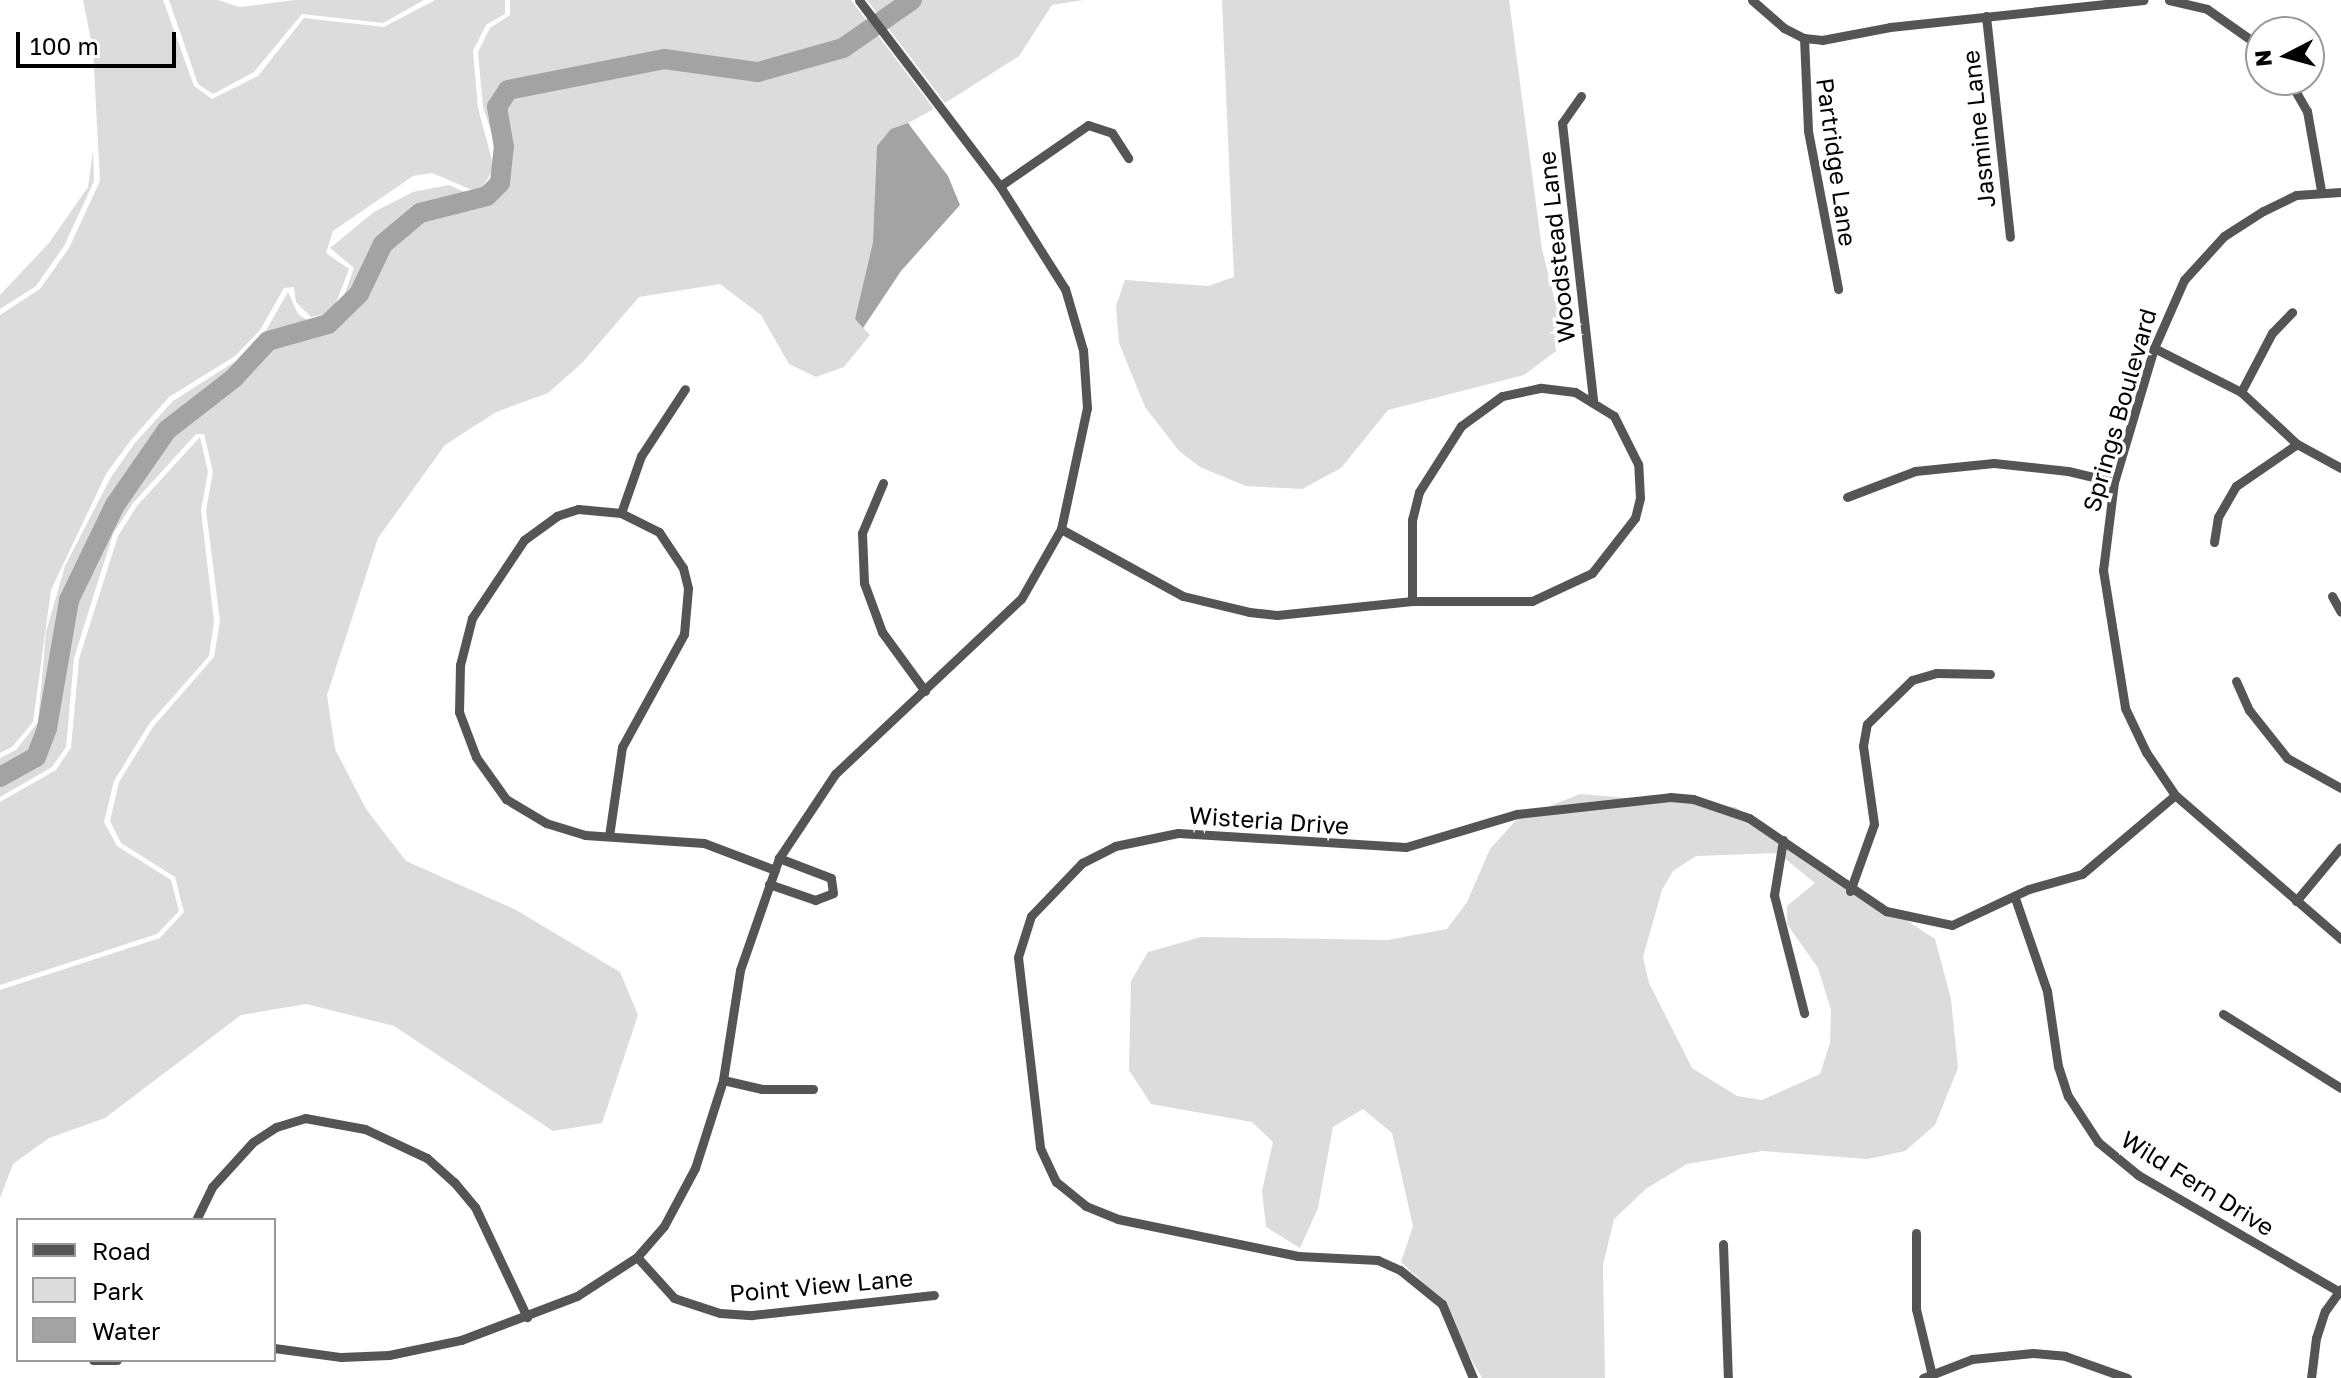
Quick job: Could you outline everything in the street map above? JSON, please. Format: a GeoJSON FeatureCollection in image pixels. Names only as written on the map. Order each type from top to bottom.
{"type":"FeatureCollection","features":[{"type":"Feature","properties":{"kind":"street"},"geometry":{"type":"LineString","coordinates":[[276,1348],[341,1357],[389,1355],[461,1340],[577,1296],[637,1257],[680,1201],[723,1080],[740,970],[779,858],[835,774],[1021,599],[1061,529],[1087,408],[1083,350],[1050,258],[1000,186],[859,0]]}},
{"type":"Feature","properties":{"kind":"street"},"geometry":{"type":"LineString","coordinates":[[1752,0],[1804,38],[1846,38],[1986,16],[2144,0]]}},
{"type":"Feature","properties":{"kind":"street"},"geometry":{"type":"LineString","coordinates":[[2169,0],[2207,9],[2245,36]]}},
{"type":"Feature","properties":{"kind":"street","name":"Jasmine Lane"},"geometry":{"type":"LineString","coordinates":[[1986,16],[2010,237]]}},
{"type":"Feature","properties":{"kind":"street","name":"Partridge Lane"},"geometry":{"type":"LineString","coordinates":[[1804,38],[1810,145],[1838,289]]}},
{"type":"Feature","properties":{"kind":"street","name":"Woodstead Lane"},"geometry":{"type":"LineString","coordinates":[[1581,96],[1562,123],[1593,400]]}},
{"type":"Feature","properties":{"kind":"street"},"geometry":{"type":"LineString","coordinates":[[2298,96],[2307,111],[2321,190]]}},
{"type":"Feature","properties":{"kind":"street"},"geometry":{"type":"LineString","coordinates":[[1000,186],[1088,125],[1112,133],[1128,158]]}},
{"type":"Feature","properties":{"kind":"street","name":"Springs Boulevard"},"geometry":{"type":"LineString","coordinates":[[2341,192],[2321,190],[2263,211],[2197,261],[2169,306],[2154,348],[2114,482],[2103,570],[2131,729],[2175,795],[2341,939]]}},
{"type":"Feature","properties":{"kind":"street"},"geometry":{"type":"LineString","coordinates":[[2241,392],[2272,333],[2292,312]]}},
{"type":"Feature","properties":{"kind":"street"},"geometry":{"type":"LineString","coordinates":[[2154,348],[2241,392],[2297,444],[2341,468]]}},
{"type":"Feature","properties":{"kind":"street"},"geometry":{"type":"LineString","coordinates":[[621,513],[641,456],[685,389]]}},
{"type":"Feature","properties":{"kind":"street"},"geometry":{"type":"LineString","coordinates":[[1061,529],[1183,596],[1249,612],[1277,615],[1412,601],[1532,601],[1574,584],[1609,557],[1635,518],[1640,482],[1629,439],[1614,416],[1593,400],[1561,389],[1521,389],[1502,396],[1461,426],[1419,492],[1412,520],[1412,601]]}},
{"type":"Feature","properties":{"kind":"street"},"geometry":{"type":"LineString","coordinates":[[2214,542],[2218,517],[2236,486],[2297,444]]}},
{"type":"Feature","properties":{"kind":"street"},"geometry":{"type":"LineString","coordinates":[[1847,497],[1915,471],[1994,463],[2114,482]]}},
{"type":"Feature","properties":{"kind":"street"},"geometry":{"type":"LineString","coordinates":[[883,483],[862,533],[864,583],[882,632],[925,691]]}},
{"type":"Feature","properties":{"kind":"street"},"geometry":{"type":"LineString","coordinates":[[609,836],[622,747],[684,634],[689,610],[688,588],[674,551],[659,532],[621,513],[578,509],[557,516],[524,540],[493,580],[472,618],[459,688],[465,735],[489,781],[506,799],[556,827],[609,836],[704,843],[775,870]]}},
{"type":"Feature","properties":{"kind":"street"},"geometry":{"type":"LineString","coordinates":[[2332,596],[2341,612]]}},
{"type":"Feature","properties":{"kind":"street"},"geometry":{"type":"LineString","coordinates":[[1850,891],[1874,824],[1863,746],[1867,724],[1912,680],[1936,673],[1990,674]]}},
{"type":"Feature","properties":{"kind":"street"},"geometry":{"type":"LineString","coordinates":[[2236,681],[2249,710],[2287,758],[2341,788]]}},
{"type":"Feature","properties":{"kind":"street","name":"Wisteria Drive"},"geometry":{"type":"LineString","coordinates":[[1473,1378],[1442,1304],[1400,1270],[1378,1260],[1298,1256],[1118,1219],[1086,1206],[1056,1182],[1040,1147],[1019,979],[1022,937],[1031,916],[1098,853],[1178,833],[1406,847],[1517,814],[1670,797],[1724,808],[1783,840],[1850,891],[1907,919],[1952,925],[2082,874],[2175,795]]}},
{"type":"Feature","properties":{"kind":"street"},"geometry":{"type":"LineString","coordinates":[[1783,840],[1774,895],[1804,1013]]}},
{"type":"Feature","properties":{"kind":"street"},"geometry":{"type":"LineString","coordinates":[[2296,901],[2341,847]]}},
{"type":"Feature","properties":{"kind":"street"},"geometry":{"type":"LineString","coordinates":[[769,884],[815,900],[833,893],[831,878],[779,858]]}},
{"type":"Feature","properties":{"kind":"street","name":"Wild Fern Drive"},"geometry":{"type":"LineString","coordinates":[[2015,898],[2047,991],[2058,1066],[2068,1096],[2098,1142],[2138,1175],[2340,1290]]}},
{"type":"Feature","properties":{"kind":"street"},"geometry":{"type":"LineString","coordinates":[[2223,1014],[2341,1088]]}},
{"type":"Feature","properties":{"kind":"street"},"geometry":{"type":"LineString","coordinates":[[723,1080],[762,1089],[813,1089]]}},
{"type":"Feature","properties":{"kind":"street"},"geometry":{"type":"LineString","coordinates":[[197,1218],[212,1187],[253,1142],[276,1127],[305,1118],[365,1129],[427,1158],[454,1182],[475,1207],[527,1317]]}},
{"type":"Feature","properties":{"kind":"street"},"geometry":{"type":"LineString","coordinates":[[1916,1233],[1916,1309],[1929,1376],[1972,1359],[2033,1353],[2065,1356],[2127,1378]]}},
{"type":"Feature","properties":{"kind":"street"},"geometry":{"type":"LineString","coordinates":[[1723,1244],[1728,1378]]}},
{"type":"Feature","properties":{"kind":"street","name":"Point View Lane"},"geometry":{"type":"LineString","coordinates":[[637,1257],[674,1298],[720,1313],[752,1315],[934,1295]]}},
{"type":"Feature","properties":{"kind":"street"},"geometry":{"type":"LineString","coordinates":[[2311,1378],[2316,1338],[2340,1290]]}},
{"type":"Feature","properties":{"kind":"green space"},"geometry":{"type":"Polygon","coordinates":[[[83,0],[163,0],[194,86],[212,99],[258,76],[304,18],[384,27],[435,0],[505,0],[505,14],[486,25],[473,51],[478,108],[494,168],[481,189],[472,190],[432,173],[413,176],[333,231],[326,253],[349,269],[335,306],[326,314],[311,317],[296,302],[294,287],[284,288],[260,330],[235,356],[169,397],[131,440],[106,474],[51,590],[33,722],[12,747],[0,753],[0,315],[40,289],[69,248],[100,181],[93,50],[83,0]]]}},
{"type":"Feature","properties":{"kind":"green space"},"geometry":{"type":"Polygon","coordinates":[[[169,0],[218,0],[239,7],[295,0],[424,0],[383,23],[302,14],[254,72],[213,94],[198,84],[169,0]]]}},
{"type":"Feature","properties":{"kind":"green space"},"geometry":{"type":"Polygon","coordinates":[[[510,0],[851,0],[934,109],[908,123],[878,196],[873,242],[855,319],[870,335],[844,367],[816,377],[789,364],[761,315],[720,284],[639,297],[583,362],[548,393],[496,412],[445,445],[378,538],[327,695],[335,749],[366,809],[406,861],[516,910],[620,972],[638,1015],[602,1123],[553,1131],[394,1026],[306,1004],[241,1015],[105,1118],[49,1138],[13,1164],[0,1198],[0,990],[160,938],[184,912],[175,877],[121,843],[110,821],[119,782],[153,727],[214,657],[220,621],[206,510],[213,472],[204,434],[196,434],[133,503],[113,534],[74,658],[66,747],[52,767],[0,797],[0,758],[16,750],[38,722],[46,632],[65,566],[111,477],[135,443],[173,401],[239,359],[265,332],[288,292],[298,314],[309,321],[329,318],[339,309],[354,268],[330,248],[374,212],[413,192],[449,185],[471,195],[483,194],[494,183],[498,153],[483,107],[478,52],[490,28],[510,15],[510,0]]]}},
{"type":"Feature","properties":{"kind":"green space"},"geometry":{"type":"Polygon","coordinates":[[[867,0],[1083,0],[1052,5],[1019,56],[945,103],[867,0]]]}},
{"type":"Feature","properties":{"kind":"green space"},"geometry":{"type":"Polygon","coordinates":[[[1222,0],[1509,0],[1542,249],[1557,310],[1556,351],[1524,375],[1388,410],[1341,468],[1302,489],[1246,486],[1200,467],[1179,451],[1145,407],[1119,343],[1116,306],[1125,280],[1208,286],[1234,277],[1222,0]]]}},
{"type":"Feature","properties":{"kind":"green space"},"geometry":{"type":"Polygon","coordinates":[[[93,151],[94,181],[64,246],[36,286],[0,309],[0,295],[49,243],[88,187],[93,151]]]}},
{"type":"Feature","properties":{"kind":"green space"},"geometry":{"type":"Polygon","coordinates":[[[200,437],[208,472],[201,510],[214,622],[209,656],[149,724],[114,781],[104,822],[117,846],[171,880],[179,911],[157,934],[0,985],[0,802],[56,770],[71,748],[79,659],[118,536],[137,506],[200,437]]]}},
{"type":"Feature","properties":{"kind":"green space"},"geometry":{"type":"Polygon","coordinates":[[[1580,794],[1735,807],[1935,939],[1951,999],[1958,1068],[1935,1125],[1905,1151],[1868,1159],[1762,1151],[1687,1164],[1647,1188],[1614,1219],[1603,1265],[1605,1378],[1482,1378],[1432,1291],[1401,1262],[1413,1226],[1392,1133],[1363,1109],[1333,1127],[1318,1208],[1300,1248],[1266,1227],[1262,1191],[1273,1142],[1252,1122],[1151,1104],[1129,1070],[1131,981],[1148,952],[1201,937],[1387,940],[1447,929],[1467,902],[1490,849],[1517,819],[1580,794]],[[1778,853],[1696,856],[1673,871],[1662,890],[1643,957],[1649,983],[1692,1068],[1737,1096],[1762,1100],[1820,1074],[1830,1043],[1831,1010],[1818,968],[1787,924],[1787,906],[1815,883],[1778,853]]]}},
{"type":"Feature","properties":{"kind":"water"},"geometry":{"type":"Polygon","coordinates":[[[908,123],[948,176],[960,205],[901,271],[863,328],[855,319],[873,242],[877,146],[891,129],[908,123]]]}},
{"type":"Feature","properties":{"kind":"waterway"},"geometry":{"type":"LineString","coordinates":[[0,777],[36,757],[47,728],[69,600],[115,505],[167,430],[234,378],[268,341],[328,324],[359,294],[383,244],[420,213],[487,196],[500,183],[504,147],[497,107],[508,90],[664,59],[758,72],[843,48],[912,0]]}}]}
